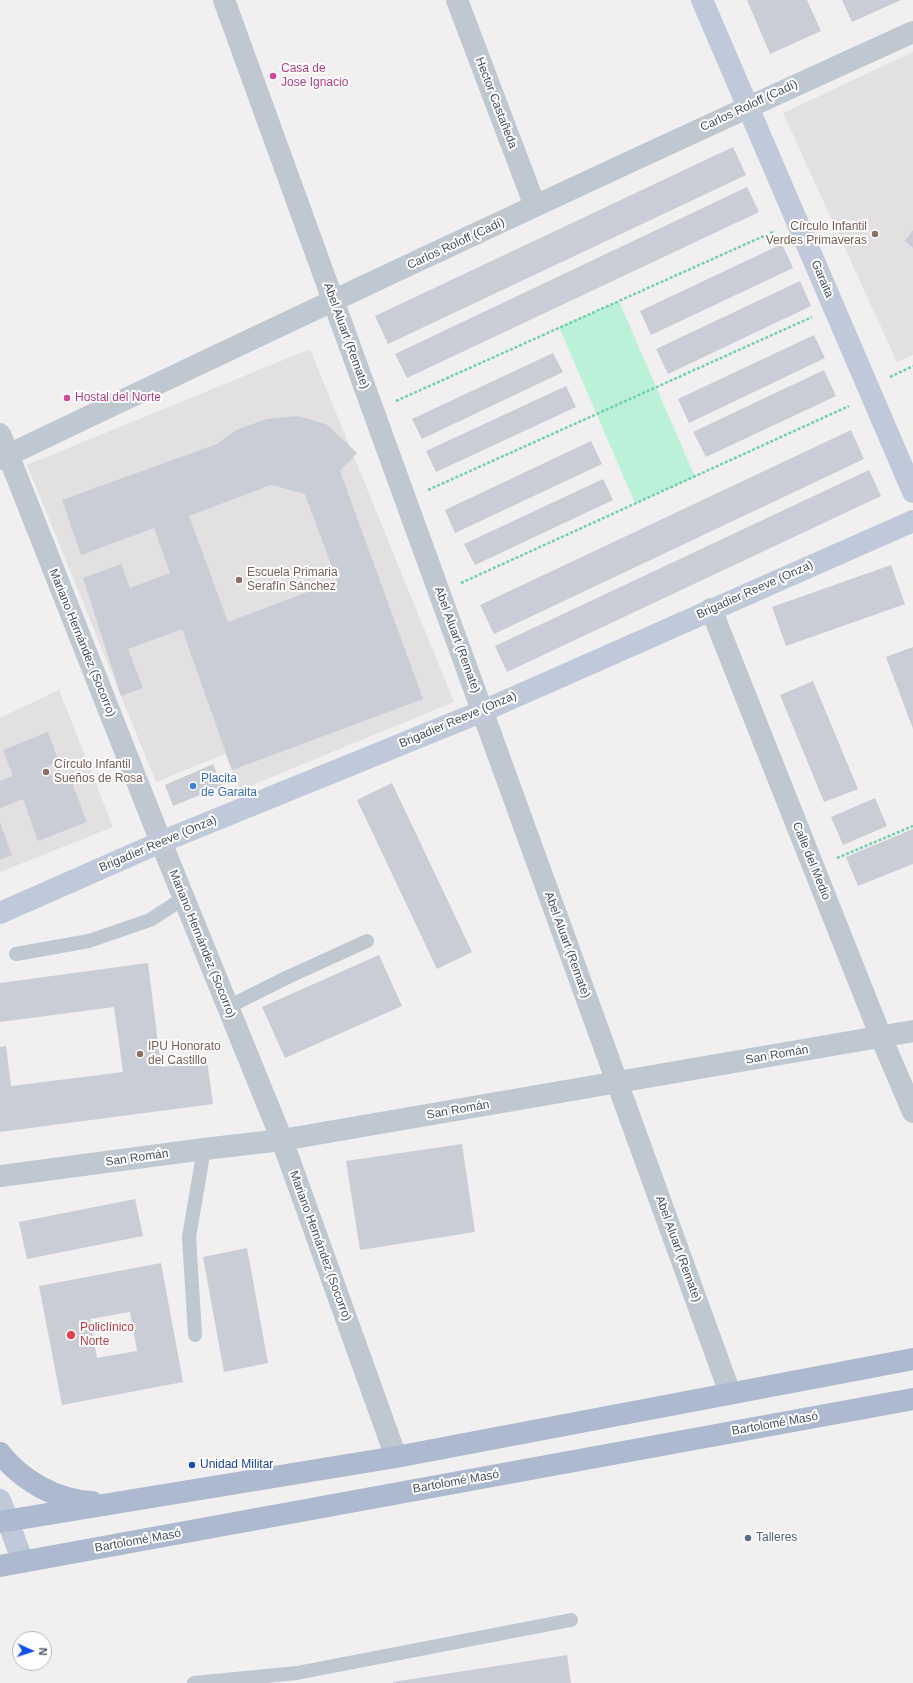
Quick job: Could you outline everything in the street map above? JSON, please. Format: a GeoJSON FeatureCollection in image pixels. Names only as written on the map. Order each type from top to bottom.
{"type":"FeatureCollection","features":[{"type":"Feature","properties":{"kind":"main road"},"geometry":{"type":"LineString","coordinates":[[4,1522],[396,1457],[913,1359]]}},
{"type":"Feature","properties":{"kind":"main road","name":"Bartolomé Masó"},"geometry":{"type":"LineString","coordinates":[[0,1566],[913,1400]]}},
{"type":"Feature","properties":{"kind":"main road"},"geometry":{"type":"LineString","coordinates":[[0,1453],[9,1465],[42,1488],[78,1502],[117,1503]]}},
{"type":"Feature","properties":{"kind":"street","name":"Abel Aluart (Remate)"},"geometry":{"type":"LineString","coordinates":[[224,0],[730,1393]]}},
{"type":"Feature","properties":{"kind":"street","name":"Hector Castañeda"},"geometry":{"type":"LineString","coordinates":[[457,0],[535,206]]}},
{"type":"Feature","properties":{"kind":"street","name":"Garaita"},"geometry":{"type":"LineString","coordinates":[[702,0],[913,492]]}},
{"type":"Feature","properties":{"kind":"street","name":"Carlos Roloff (Cadí)"},"geometry":{"type":"LineString","coordinates":[[4,457],[748,106],[913,32]]}},
{"type":"Feature","properties":{"kind":"street","name":"Mariano Hernández (Socorro)"},"geometry":{"type":"LineString","coordinates":[[0,434],[4,457],[282,1140],[396,1457]]}},
{"type":"Feature","properties":{"kind":"street","name":"Brigadier Reeve (Onza)"},"geometry":{"type":"LineString","coordinates":[[0,913],[161,842],[483,711],[913,521]]}},
{"type":"Feature","properties":{"kind":"street","name":"Calle del Medio"},"geometry":{"type":"LineString","coordinates":[[712,609],[881,1037],[913,1112]]}},
{"type":"Feature","properties":{"kind":"street","name":"San Román"},"geometry":{"type":"LineString","coordinates":[[0,1176],[282,1140],[913,1031]]}},
{"type":"Feature","properties":{"kind":"street"},"geometry":{"type":"LineString","coordinates":[[0,1500],[4,1522],[23,1562]]}},
{"type":"Feature","properties":{"kind":"lane"},"geometry":{"type":"LineString","coordinates":[[16,954],[89,941],[150,920],[184,898]]}},
{"type":"Feature","properties":{"kind":"lane"},"geometry":{"type":"LineString","coordinates":[[228,1007],[288,977],[367,941]]}},
{"type":"Feature","properties":{"kind":"lane"},"geometry":{"type":"LineString","coordinates":[[196,1335],[188,1237],[204,1149]]}},
{"type":"Feature","properties":{"kind":"lane"},"geometry":{"type":"LineString","coordinates":[[194,1683],[297,1678],[571,1620]]}},
{"type":"Feature","properties":{"kind":"path"},"geometry":{"type":"LineString","coordinates":[[374,411],[797,221]]}},
{"type":"Feature","properties":{"kind":"path"},"geometry":{"type":"LineString","coordinates":[[406,500],[834,307]]}},
{"type":"Feature","properties":{"kind":"path"},"geometry":{"type":"LineString","coordinates":[[439,592],[872,396]]}},
{"type":"Feature","properties":{"kind":"path"},"geometry":{"type":"LineString","coordinates":[[814,867],[913,826]]}},
{"type":"Feature","properties":{"kind":"shaded area","name":"Círculo Infantil Verdes Primaveras"},"geometry":{"type":"Polygon","coordinates":[[[913,52],[913,355],[897,362],[783,113],[913,52]]]}},
{"type":"Feature","properties":{"kind":"shaded area","name":"Escuela Primaria Serafín Sánchez"},"geometry":{"type":"Polygon","coordinates":[[[310,349],[454,702],[240,790],[225,754],[156,782],[27,465],[310,349]]]}},
{"type":"Feature","properties":{"kind":"shaded area","name":"Círculo Infantil Sueños de Rosa"},"geometry":{"type":"Polygon","coordinates":[[[59,690],[113,827],[0,872],[0,718],[59,690]]]}},
{"type":"Feature","properties":{"kind":"green space"},"geometry":{"type":"Polygon","coordinates":[[[619,301],[695,477],[635,503],[559,327],[619,301]]]}},
{"type":"Feature","properties":{"kind":"building"},"geometry":{"type":"Polygon","coordinates":[[[747,0],[807,0],[821,31],[770,54],[747,0]]]}},
{"type":"Feature","properties":{"kind":"building"},"geometry":{"type":"Polygon","coordinates":[[[842,0],[901,0],[852,22],[842,0]]]}},
{"type":"Feature","properties":{"kind":"building"},"geometry":{"type":"Polygon","coordinates":[[[733,147],[746,175],[388,344],[375,316],[733,147]]]}},
{"type":"Feature","properties":{"kind":"building"},"geometry":{"type":"Polygon","coordinates":[[[747,187],[759,212],[407,378],[395,354],[747,187]]]}},
{"type":"Feature","properties":{"kind":"building"},"geometry":{"type":"Polygon","coordinates":[[[913,230],[913,248],[905,241],[913,230]]]}},
{"type":"Feature","properties":{"kind":"building"},"geometry":{"type":"Polygon","coordinates":[[[782,244],[793,268],[651,335],[640,311],[782,244]]]}},
{"type":"Feature","properties":{"kind":"building"},"geometry":{"type":"Polygon","coordinates":[[[800,281],[811,306],[668,374],[656,349],[800,281]]]}},
{"type":"Feature","properties":{"kind":"building"},"geometry":{"type":"Polygon","coordinates":[[[814,335],[825,358],[689,423],[678,399],[814,335]]]}},
{"type":"Feature","properties":{"kind":"building"},"geometry":{"type":"Polygon","coordinates":[[[553,353],[563,372],[422,439],[412,419],[553,353]]]}},
{"type":"Feature","properties":{"kind":"building"},"geometry":{"type":"Polygon","coordinates":[[[824,370],[836,396],[706,457],[693,432],[824,370]]]}},
{"type":"Feature","properties":{"kind":"building"},"geometry":{"type":"Polygon","coordinates":[[[566,386],[576,407],[436,472],[426,451],[566,386]]]}},
{"type":"Feature","properties":{"kind":"building"},"geometry":{"type":"Polygon","coordinates":[[[297,416],[326,424],[357,453],[340,471],[423,699],[232,770],[182,629],[128,649],[143,688],[121,696],[83,578],[121,564],[130,588],[170,573],[154,528],[81,555],[62,500],[217,444],[236,430],[267,419],[297,416]],[[271,485],[189,516],[228,622],[337,581],[305,494],[271,485]]]}},
{"type":"Feature","properties":{"kind":"building"},"geometry":{"type":"Polygon","coordinates":[[[851,430],[864,459],[494,634],[480,605],[851,430]]]}},
{"type":"Feature","properties":{"kind":"building"},"geometry":{"type":"Polygon","coordinates":[[[591,441],[602,464],[455,533],[445,510],[591,441]]]}},
{"type":"Feature","properties":{"kind":"building"},"geometry":{"type":"Polygon","coordinates":[[[869,470],[881,496],[507,672],[495,646],[869,470]]]}},
{"type":"Feature","properties":{"kind":"building"},"geometry":{"type":"Polygon","coordinates":[[[603,479],[613,500],[475,565],[464,544],[603,479]]]}},
{"type":"Feature","properties":{"kind":"building"},"geometry":{"type":"Polygon","coordinates":[[[891,565],[905,604],[786,646],[772,607],[891,565]]]}},
{"type":"Feature","properties":{"kind":"building"},"geometry":{"type":"Polygon","coordinates":[[[913,647],[913,729],[886,657],[913,647]]]}},
{"type":"Feature","properties":{"kind":"building"},"geometry":{"type":"Polygon","coordinates":[[[813,681],[858,789],[824,802],[780,695],[813,681]]]}},
{"type":"Feature","properties":{"kind":"building"},"geometry":{"type":"Polygon","coordinates":[[[48,732],[59,762],[48,766],[55,784],[70,778],[87,822],[38,841],[23,799],[0,808],[0,781],[13,776],[3,750],[48,732]]]}},
{"type":"Feature","properties":{"kind":"building","name":"Placita de Garaita"},"geometry":{"type":"Polygon","coordinates":[[[213,764],[222,786],[173,806],[165,785],[213,764]]]}},
{"type":"Feature","properties":{"kind":"building"},"geometry":{"type":"Polygon","coordinates":[[[392,783],[472,952],[437,969],[357,800],[392,783]]]}},
{"type":"Feature","properties":{"kind":"building"},"geometry":{"type":"Polygon","coordinates":[[[875,798],[887,826],[843,845],[831,817],[875,798]]]}},
{"type":"Feature","properties":{"kind":"building"},"geometry":{"type":"Polygon","coordinates":[[[0,823],[12,855],[0,860],[0,823]]]}},
{"type":"Feature","properties":{"kind":"building"},"geometry":{"type":"Polygon","coordinates":[[[913,829],[913,864],[858,886],[846,857],[913,829]]]}},
{"type":"Feature","properties":{"kind":"building"},"geometry":{"type":"Polygon","coordinates":[[[379,955],[402,1006],[285,1058],[262,1007],[379,955]]]}},
{"type":"Feature","properties":{"kind":"building","name":"IPU Honorato del Castillo"},"geometry":{"type":"Polygon","coordinates":[[[148,963],[161,1067],[207,1061],[213,1104],[0,1132],[0,1047],[6,1046],[11,1086],[123,1072],[114,1007],[0,1022],[0,983],[148,963]]]}},
{"type":"Feature","properties":{"kind":"building"},"geometry":{"type":"Polygon","coordinates":[[[462,1144],[475,1232],[360,1250],[346,1161],[462,1144]]]}},
{"type":"Feature","properties":{"kind":"building"},"geometry":{"type":"Polygon","coordinates":[[[135,1199],[143,1236],[27,1259],[19,1222],[135,1199]]]}},
{"type":"Feature","properties":{"kind":"building"},"geometry":{"type":"Polygon","coordinates":[[[247,1248],[268,1363],[224,1372],[203,1257],[247,1248]]]}},
{"type":"Feature","properties":{"kind":"building","name":"Policlínico Norte"},"geometry":{"type":"Polygon","coordinates":[[[161,1263],[183,1382],[62,1405],[39,1286],[161,1263]],[[130,1312],[90,1319],[97,1358],[137,1351],[130,1312]]]}},
{"type":"Feature","properties":{"kind":"building"},"geometry":{"type":"Polygon","coordinates":[[[567,1655],[571,1683],[393,1683],[393,1682],[567,1655]]]}},
{"type":"Feature","properties":{"kind":"place","name":"Casa de Jose Ignacio"},"geometry":{"type":"Point","coordinates":[273,76]}},
{"type":"Feature","properties":{"kind":"place","name":"Círculo Infantil Verdes Primaveras"},"geometry":{"type":"Point","coordinates":[875,234]}},
{"type":"Feature","properties":{"kind":"place","name":"Hostal del Norte"},"geometry":{"type":"Point","coordinates":[67,398]}},
{"type":"Feature","properties":{"kind":"place","name":"Escuela Primaria Serafín Sánchez"},"geometry":{"type":"Point","coordinates":[239,580]}},
{"type":"Feature","properties":{"kind":"place","name":"Círculo Infantil Sueños de Rosa"},"geometry":{"type":"Point","coordinates":[46,772]}},
{"type":"Feature","properties":{"kind":"place","name":"Placita de Garaita"},"geometry":{"type":"Point","coordinates":[193,786]}},
{"type":"Feature","properties":{"kind":"place","name":"IPU Honorato del Castillo"},"geometry":{"type":"Point","coordinates":[140,1054]}},
{"type":"Feature","properties":{"kind":"place","name":"Policlínico Norte"},"geometry":{"type":"Point","coordinates":[71,1335]}},
{"type":"Feature","properties":{"kind":"place","name":"Unidad Militar"},"geometry":{"type":"Point","coordinates":[192,1465]}},
{"type":"Feature","properties":{"kind":"place","name":"Talleres"},"geometry":{"type":"Point","coordinates":[748,1538]}}]}
